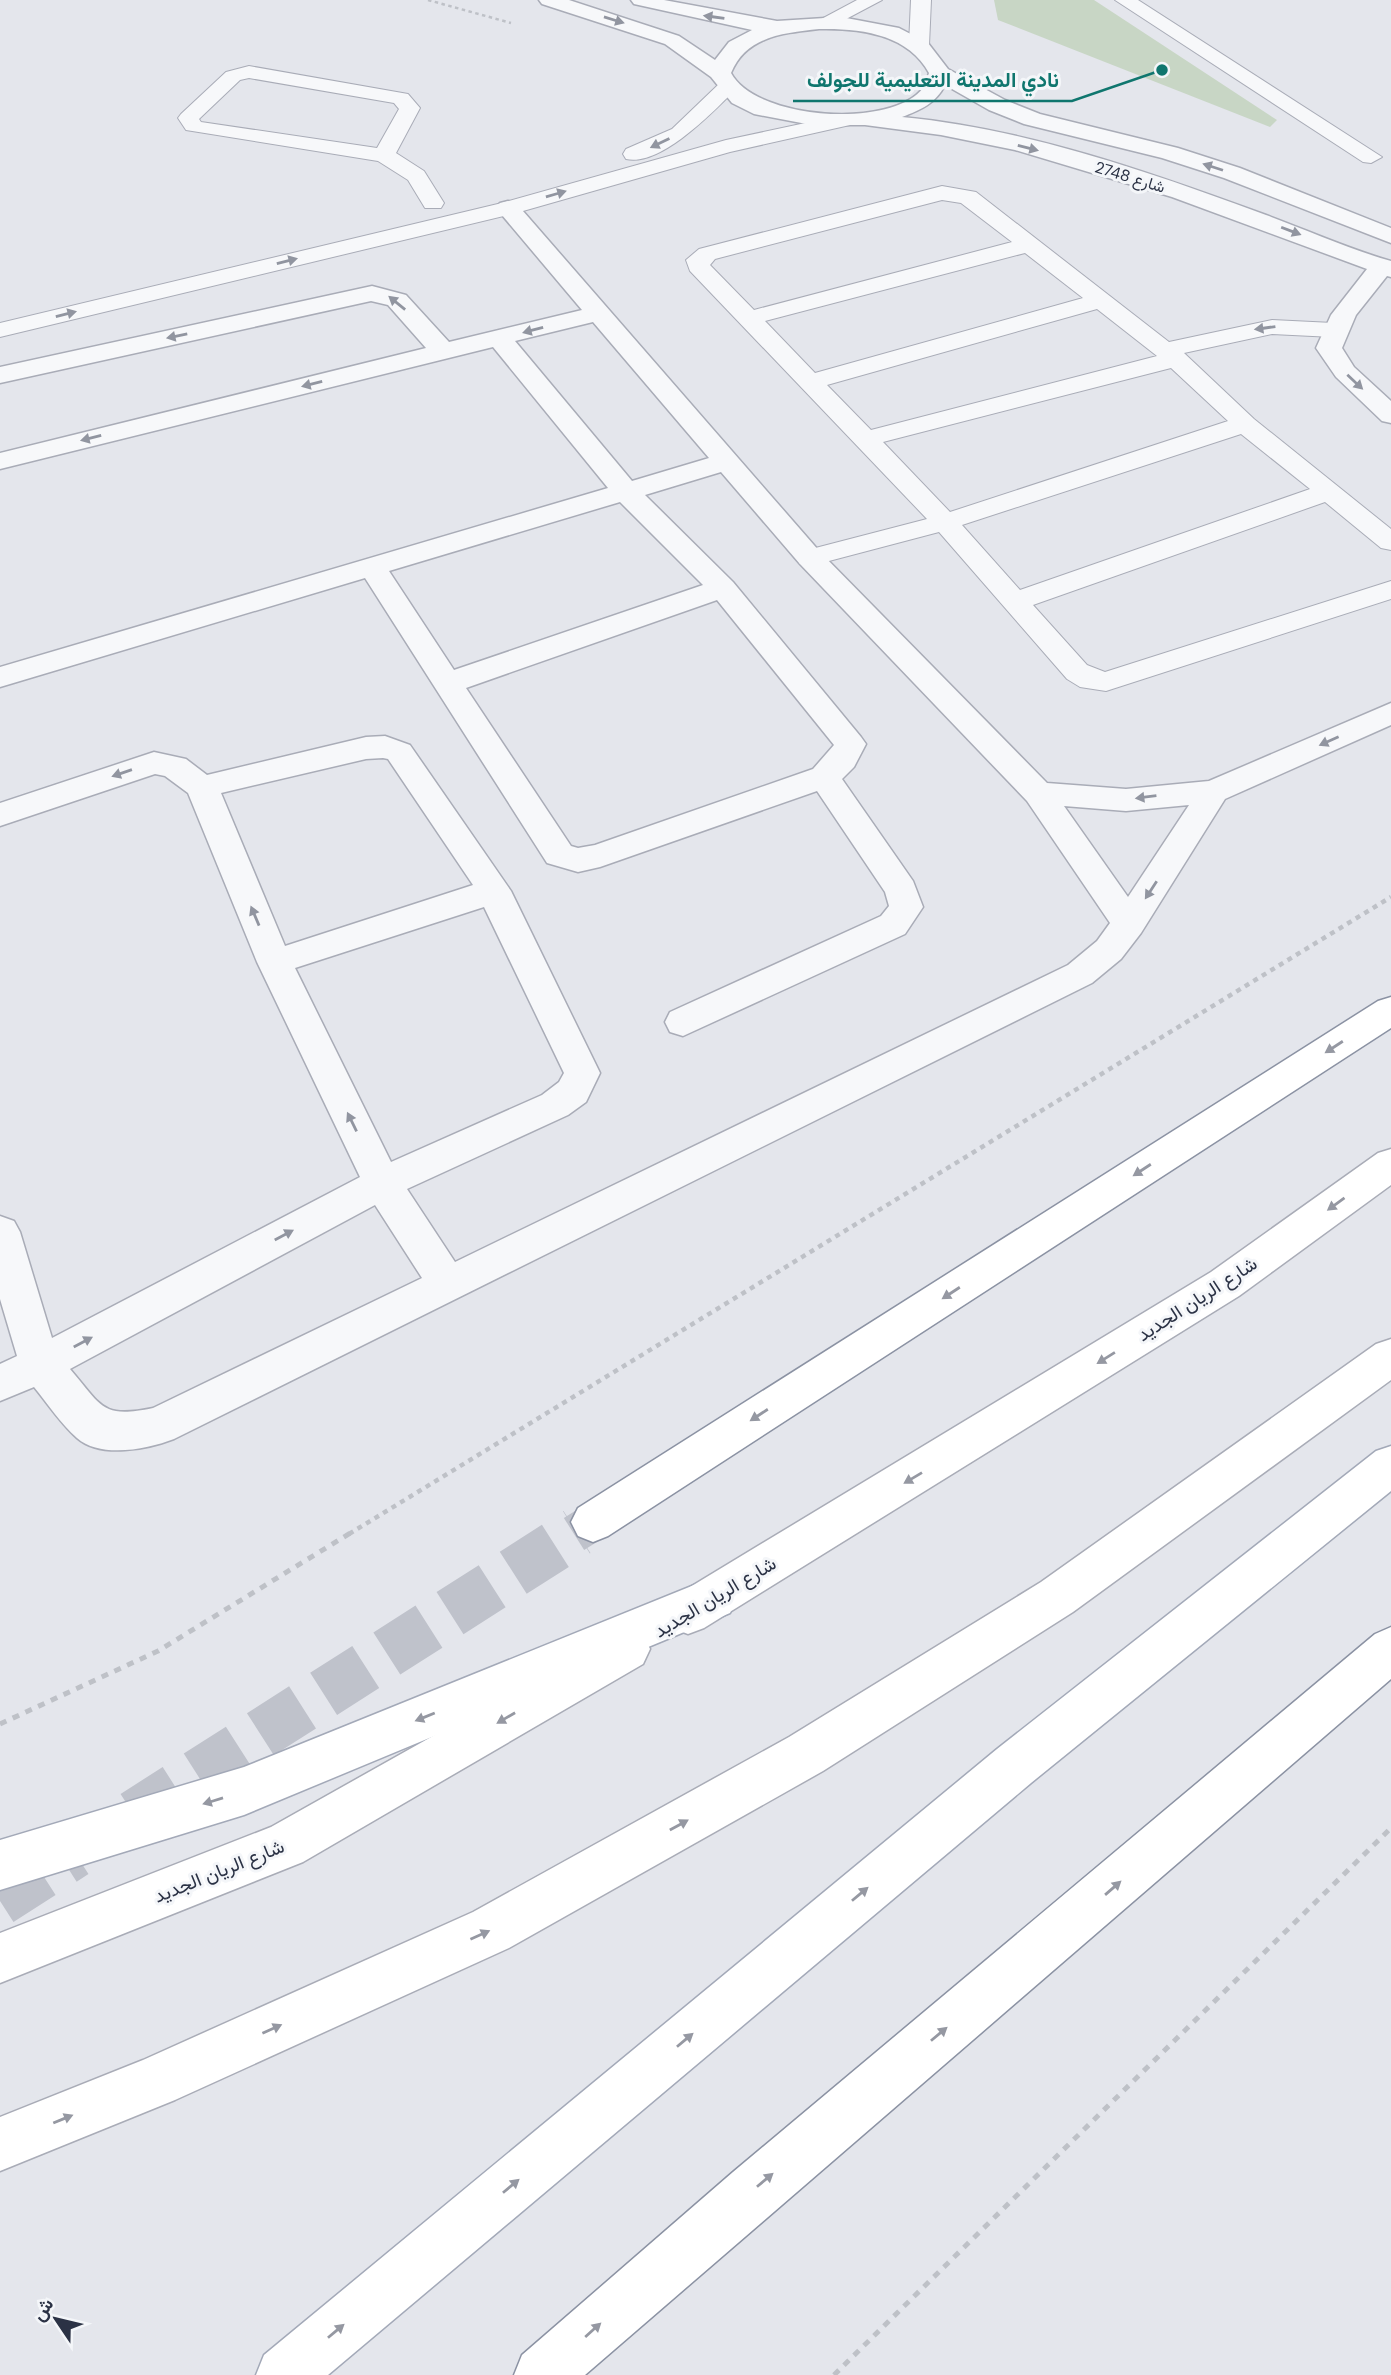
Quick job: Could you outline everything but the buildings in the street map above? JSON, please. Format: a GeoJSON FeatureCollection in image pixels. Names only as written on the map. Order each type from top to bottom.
{"type":"FeatureCollection","features":[{"type":"Feature","properties":{"kind":"main road"},"geometry":{"type":"LineString","coordinates":[[593,1522],[1391,1010]]}},
{"type":"Feature","properties":{"kind":"main road","name":"شارع الريان الجديد"},"geometry":{"type":"LineString","coordinates":[[0,1958],[286,1845],[715,1598],[1225,1284],[1391,1164]]}},
{"type":"Feature","properties":{"kind":"main road"},"geometry":{"type":"LineString","coordinates":[[0,2144],[156,2081],[491,1930],[806,1754],[1057,1597],[1391,1357]]}},
{"type":"Feature","properties":{"kind":"main road"},"geometry":{"type":"LineString","coordinates":[[284,2375],[1014,1766],[1391,1465]]}},
{"type":"Feature","properties":{"kind":"main road"},"geometry":{"type":"LineString","coordinates":[[0,1865],[244,1791],[715,1598]]}},
{"type":"Feature","properties":{"kind":"main road"},"geometry":{"type":"LineString","coordinates":[[542,2375],[701,2234],[1055,1938],[1391,1649]]}},
{"type":"Feature","properties":{"kind":"street"},"geometry":{"type":"LineString","coordinates":[[549,0],[672,40],[723,80],[744,101],[772,112],[806,119],[852,120],[902,110],[930,93],[940,74],[934,58],[919,44],[892,33],[859,25],[824,23],[782,27],[748,38],[726,54],[723,80]]}},
{"type":"Feature","properties":{"kind":"street"},"geometry":{"type":"LineString","coordinates":[[641,0],[691,14],[782,27]]}},
{"type":"Feature","properties":{"kind":"street","name":"شارع 2748"},"geometry":{"type":"LineString","coordinates":[[940,74],[997,105],[1032,118],[1170,153],[1291,195],[1391,236]]}},
{"type":"Feature","properties":{"kind":"street","name":"شارع 2748"},"geometry":{"type":"LineString","coordinates":[[852,120],[961,131],[1115,172],[1263,220],[1386,268]]}},
{"type":"Feature","properties":{"kind":"street"},"geometry":{"type":"LineString","coordinates":[[1263,220],[1245,206],[1247,198],[1261,192],[1291,195]]}},
{"type":"Feature","properties":{"kind":"street"},"geometry":{"type":"LineString","coordinates":[[508,208],[810,558],[1038,793],[1129,924]]}},
{"type":"Feature","properties":{"kind":"street"},"geometry":{"type":"LineString","coordinates":[[1386,268],[1331,339],[1345,372],[1391,415]]}},
{"type":"Feature","properties":{"kind":"street"},"geometry":{"type":"LineString","coordinates":[[0,375],[372,293],[397,300],[444,352]]}},
{"type":"Feature","properties":{"kind":"street"},"geometry":{"type":"LineString","coordinates":[[0,461],[599,313]]}},
{"type":"Feature","properties":{"kind":"street"},"geometry":{"type":"LineString","coordinates":[[372,567],[559,855],[578,860],[824,777],[843,759],[850,744],[723,588],[626,492],[500,338]]}},
{"type":"Feature","properties":{"kind":"street"},"geometry":{"type":"LineString","coordinates":[[0,677],[729,461]]}},
{"type":"Feature","properties":{"kind":"street"},"geometry":{"type":"LineString","coordinates":[[447,683],[723,588]]}},
{"type":"Feature","properties":{"kind":"street"},"geometry":{"type":"LineString","coordinates":[[1038,793],[1126,800],[1214,791],[1391,713]]}},
{"type":"Feature","properties":{"kind":"street"},"geometry":{"type":"LineString","coordinates":[[0,1383],[40,1365],[382,1183],[555,1105],[573,1092],[582,1073],[495,891],[399,752],[385,747],[366,748],[202,787]]}},
{"type":"Feature","properties":{"kind":"street"},"geometry":{"type":"LineString","coordinates":[[1,813],[154,763],[175,767],[202,787],[274,962],[382,1183],[447,1284]]}},
{"type":"Feature","properties":{"kind":"street"},"geometry":{"type":"LineString","coordinates":[[683,1022],[892,925],[906,907],[901,890],[824,777]]}},
{"type":"Feature","properties":{"kind":"street"},"geometry":{"type":"LineString","coordinates":[[0,1232],[40,1365],[93,1427],[124,1433],[159,1426],[1080,974],[1109,950],[1129,924],[1214,791]]}},
{"type":"Feature","properties":{"kind":"street"},"geometry":{"type":"LineString","coordinates":[[274,962],[495,891]]}},
{"type":"Feature","properties":{"kind":"lane"},"geometry":{"type":"LineString","coordinates":[[824,23],[872,0]]}},
{"type":"Feature","properties":{"kind":"lane"},"geometry":{"type":"LineString","coordinates":[[919,44],[921,0]]}},
{"type":"Feature","properties":{"kind":"lane"},"geometry":{"type":"LineString","coordinates":[[1125,0],[1371,158]]}},
{"type":"Feature","properties":{"kind":"lane"},"geometry":{"type":"LineString","coordinates":[[384,155],[410,107],[401,98],[249,72],[233,76],[188,118],[193,126],[208,130],[384,155],[416,176],[433,203]]}},
{"type":"Feature","properties":{"kind":"lane"},"geometry":{"type":"LineString","coordinates":[[393,213],[644,150],[694,122],[723,80]]}},
{"type":"Feature","properties":{"kind":"lane"},"geometry":{"type":"LineString","coordinates":[[0,330],[508,208],[726,146],[852,120]]}},
{"type":"Feature","properties":{"kind":"lane"},"geometry":{"type":"LineString","coordinates":[[1391,542],[1245,424],[1176,360],[968,197],[942,193],[707,254],[698,260],[698,266],[946,522],[1077,672],[1090,680],[1106,682],[1391,590]]}},
{"type":"Feature","properties":{"kind":"lane"},"geometry":{"type":"LineString","coordinates":[[750,318],[1029,245]]}},
{"type":"Feature","properties":{"kind":"lane"},"geometry":{"type":"LineString","coordinates":[[809,382],[1100,301]]}},
{"type":"Feature","properties":{"kind":"lane"},"geometry":{"type":"LineString","coordinates":[[866,439],[1176,360],[1331,339]]}},
{"type":"Feature","properties":{"kind":"lane"},"geometry":{"type":"LineString","coordinates":[[810,558],[946,522],[1245,424]]}},
{"type":"Feature","properties":{"kind":"lane"},"geometry":{"type":"LineString","coordinates":[[1017,601],[1328,492]]}},
{"type":"Feature","properties":{"kind":"path"},"geometry":{"type":"LineString","coordinates":[[0,1724],[159,1651],[1391,897]]}},
{"type":"Feature","properties":{"kind":"path"},"geometry":{"type":"LineString","coordinates":[[834,2375],[1391,1828]]}},
{"type":"Feature","properties":{"kind":"green space"},"geometry":{"type":"Polygon","coordinates":[[[994,0],[1094,0],[1277,120],[1270,127],[998,20],[994,0]]]}},
{"type":"Feature","properties":{"kind":"tunnel"},"geometry":{"type":"LineString","coordinates":[[574,1534],[593,1522]]}},
{"type":"Feature","properties":{"kind":"tunnel"},"geometry":{"type":"LineString","coordinates":[[134,1815],[577,1532]]}},
{"type":"Feature","properties":{"kind":"tunnel"},"geometry":{"type":"LineString","coordinates":[[0,1901],[75,1853]]}},
{"type":"Feature","properties":{"kind":"place","name":"نادي المدينة التعليمية للجولف"},"geometry":{"type":"Point","coordinates":[1162,70]}}]}
